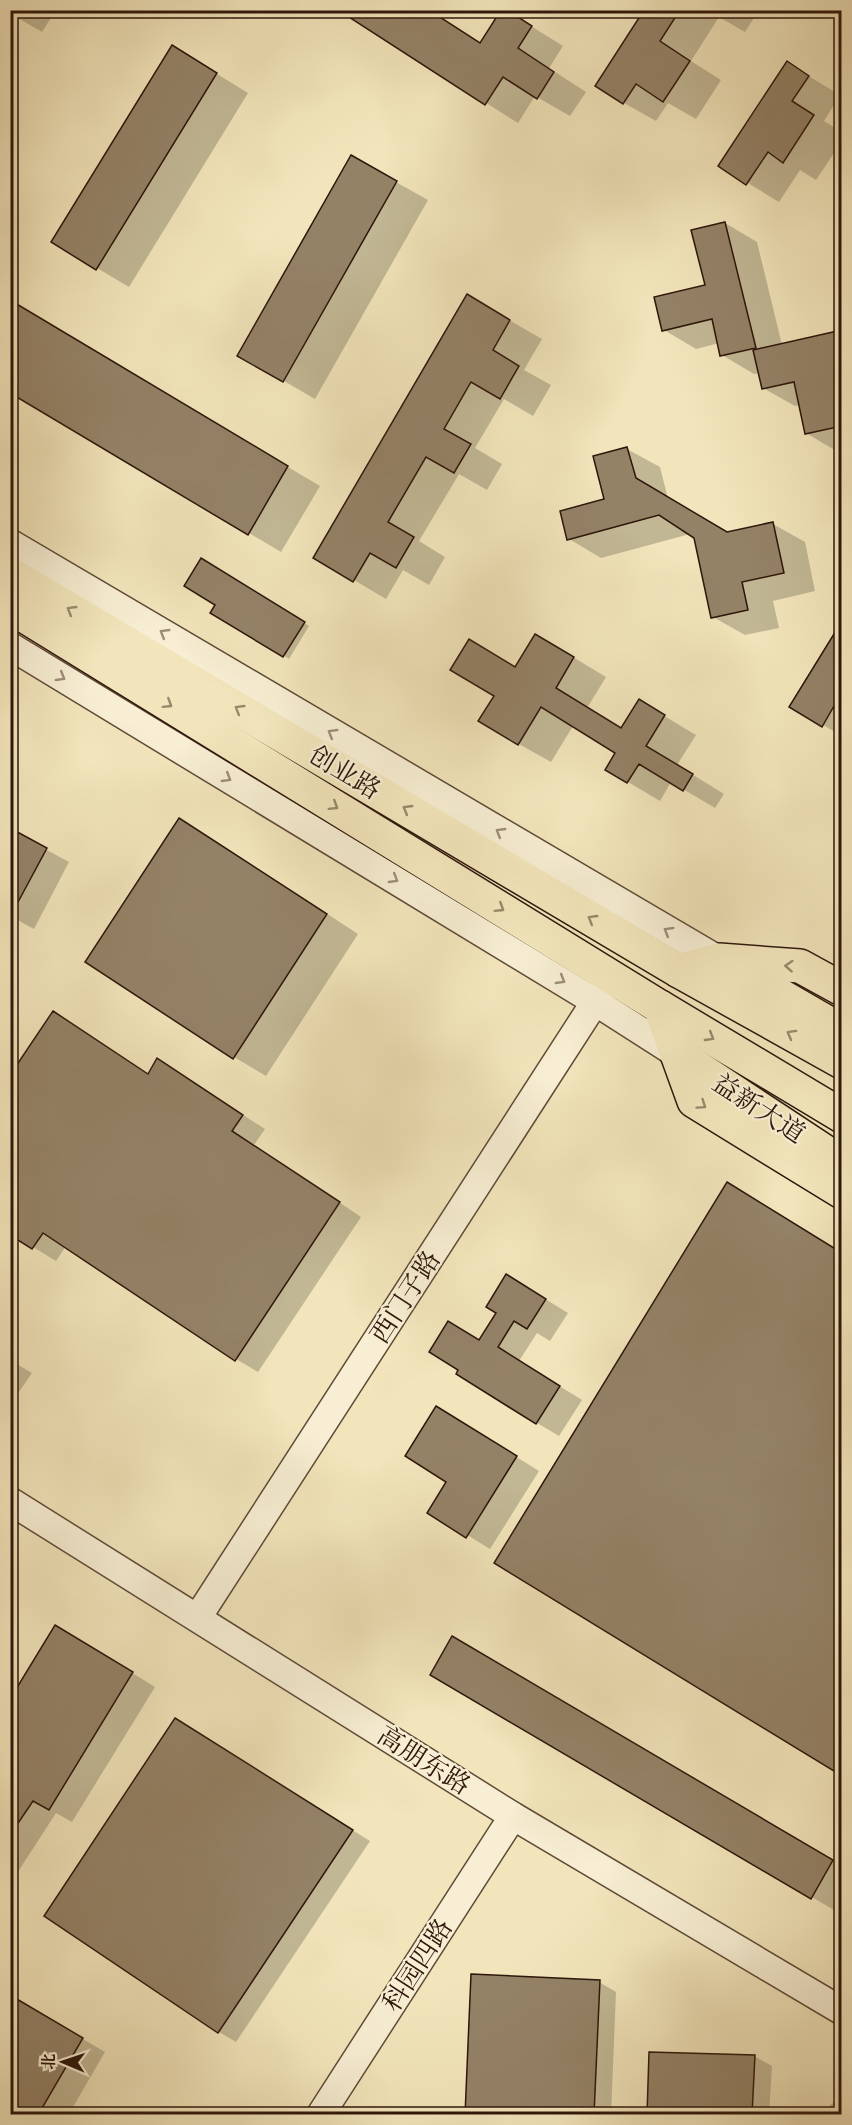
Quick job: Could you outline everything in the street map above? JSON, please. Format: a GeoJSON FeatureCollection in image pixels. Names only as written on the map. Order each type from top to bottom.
{"type":"FeatureCollection","features":[{"type":"Feature","properties":{"kind":"main road","name":"创业路"},"geometry":{"type":"LineString","coordinates":[[10,574],[679,971],[842,1062]]}},
{"type":"Feature","properties":{"kind":"main road","name":"创业路"},"geometry":{"type":"LineString","coordinates":[[10,607],[603,989],[660,1007],[842,1116]]}},
{"type":"Feature","properties":{"kind":"main road"},"geometry":{"type":"LineString","coordinates":[[719,960],[842,1031]]}},
{"type":"Feature","properties":{"kind":"main road"},"geometry":{"type":"LineString","coordinates":[[679,971],[719,960],[801,966],[842,989]]}},
{"type":"Feature","properties":{"kind":"main road"},"geometry":{"type":"LineString","coordinates":[[660,1007],[694,1101],[842,1192]]}},
{"type":"Feature","properties":{"kind":"main road","name":"益新大道"},"geometry":{"type":"LineString","coordinates":[[677,1054],[842,1163]]}},
{"type":"Feature","properties":{"kind":"street"},"geometry":{"type":"LineString","coordinates":[[10,543],[719,960]]}},
{"type":"Feature","properties":{"kind":"street"},"geometry":{"type":"LineString","coordinates":[[10,646],[603,989],[677,1054]]}},
{"type":"Feature","properties":{"kind":"street","name":"西门子路"},"geometry":{"type":"LineString","coordinates":[[198,1617],[603,989]]}},
{"type":"Feature","properties":{"kind":"street","name":"高朋东路"},"geometry":{"type":"LineString","coordinates":[[10,1501],[513,1816],[842,2011]]}},
{"type":"Feature","properties":{"kind":"street","name":"科园四路"},"geometry":{"type":"LineString","coordinates":[[321,2115],[513,1816]]}},
{"type":"Feature","properties":{"kind":"building"},"geometry":{"type":"Polygon","coordinates":[[[338,10],[429,10],[480,43],[501,10],[507,10],[532,26],[518,48],[554,72],[537,99],[503,77],[485,105],[338,10]]]}},
{"type":"Feature","properties":{"kind":"building"},"geometry":{"type":"Polygon","coordinates":[[[644,10],[680,10],[660,41],[690,61],[663,102],[636,84],[623,104],[595,86],[644,10]]]}},
{"type":"Feature","properties":{"kind":"building"},"geometry":{"type":"Polygon","coordinates":[[[172,45],[217,73],[96,270],[51,242],[172,45]]]}},
{"type":"Feature","properties":{"kind":"building"},"geometry":{"type":"Polygon","coordinates":[[[787,61],[809,76],[792,101],[814,115],[783,163],[768,152],[746,185],[718,166],[787,61]]]}},
{"type":"Feature","properties":{"kind":"building"},"geometry":{"type":"Polygon","coordinates":[[[351,155],[397,181],[283,382],[237,356],[351,155]]]}},
{"type":"Feature","properties":{"kind":"building"},"geometry":{"type":"Polygon","coordinates":[[[725,222],[756,348],[720,356],[712,319],[662,331],[654,297],[705,285],[691,230],[725,222]]]}},
{"type":"Feature","properties":{"kind":"building"},"geometry":{"type":"Polygon","coordinates":[[[467,294],[510,320],[493,350],[519,366],[500,399],[471,382],[444,429],[471,444],[454,473],[426,457],[388,522],[414,537],[396,568],[370,553],[353,582],[313,558],[467,294]]]}},
{"type":"Feature","properties":{"kind":"building"},"geometry":{"type":"Polygon","coordinates":[[[10,300],[288,466],[248,535],[10,393],[10,300]]]}},
{"type":"Feature","properties":{"kind":"building"},"geometry":{"type":"Polygon","coordinates":[[[842,330],[842,426],[805,434],[794,382],[762,389],[753,350],[842,330]]]}},
{"type":"Feature","properties":{"kind":"building"},"geometry":{"type":"Polygon","coordinates":[[[627,447],[636,478],[727,532],[773,522],[784,573],[742,582],[748,610],[711,618],[694,538],[659,515],[567,540],[560,511],[604,499],[593,456],[627,447]]]}},
{"type":"Feature","properties":{"kind":"building"},"geometry":{"type":"Polygon","coordinates":[[[201,558],[305,622],[283,657],[210,613],[215,605],[184,586],[201,558]]]}},
{"type":"Feature","properties":{"kind":"building"},"geometry":{"type":"Polygon","coordinates":[[[842,621],[842,711],[834,706],[822,727],[789,707],[842,621]]]}},
{"type":"Feature","properties":{"kind":"building"},"geometry":{"type":"Polygon","coordinates":[[[535,634],[574,657],[556,688],[621,728],[639,699],[665,715],[646,746],[693,774],[683,791],[639,764],[627,783],[605,770],[615,753],[541,707],[518,745],[478,721],[494,696],[450,670],[469,639],[515,667],[535,634]]]}},
{"type":"Feature","properties":{"kind":"building"},"geometry":{"type":"Polygon","coordinates":[[[179,818],[327,914],[233,1059],[85,962],[179,818]]]}},
{"type":"Feature","properties":{"kind":"building"},"geometry":{"type":"Polygon","coordinates":[[[10,828],[47,848],[10,917],[10,828]]]}},
{"type":"Feature","properties":{"kind":"building"},"geometry":{"type":"Polygon","coordinates":[[[53,1011],[148,1074],[157,1058],[243,1115],[232,1131],[340,1202],[235,1361],[43,1233],[32,1249],[10,1235],[10,1075],[53,1011]]]}},
{"type":"Feature","properties":{"kind":"building"},"geometry":{"type":"Polygon","coordinates":[[[727,1182],[842,1253],[842,1776],[494,1563],[727,1182]]]}},
{"type":"Feature","properties":{"kind":"building"},"geometry":{"type":"Polygon","coordinates":[[[506,1274],[546,1299],[527,1329],[514,1321],[498,1347],[560,1386],[536,1424],[456,1374],[458,1370],[429,1352],[448,1321],[479,1340],[496,1313],[486,1307],[506,1274]]]}},
{"type":"Feature","properties":{"kind":"building"},"geometry":{"type":"Polygon","coordinates":[[[436,1406],[517,1456],[466,1538],[427,1513],[446,1482],[405,1456],[436,1406]]]}},
{"type":"Feature","properties":{"kind":"building"},"geometry":{"type":"Polygon","coordinates":[[[55,1625],[133,1672],[49,1810],[33,1801],[10,1835],[10,1699],[55,1625]]]}},
{"type":"Feature","properties":{"kind":"building"},"geometry":{"type":"Polygon","coordinates":[[[452,1636],[833,1860],[811,1899],[430,1675],[452,1636]]]}},
{"type":"Feature","properties":{"kind":"building"},"geometry":{"type":"Polygon","coordinates":[[[175,1718],[353,1830],[218,2033],[44,1916],[175,1718]]]}},
{"type":"Feature","properties":{"kind":"building"},"geometry":{"type":"Polygon","coordinates":[[[471,1974],[600,1980],[594,2115],[465,2115],[471,1974]]]}},
{"type":"Feature","properties":{"kind":"building"},"geometry":{"type":"Polygon","coordinates":[[[10,1995],[83,2038],[38,2115],[31,2115],[10,2102],[10,1995]]]}},
{"type":"Feature","properties":{"kind":"building"},"geometry":{"type":"Polygon","coordinates":[[[649,2052],[755,2055],[752,2115],[647,2115],[649,2052]]]}}]}
